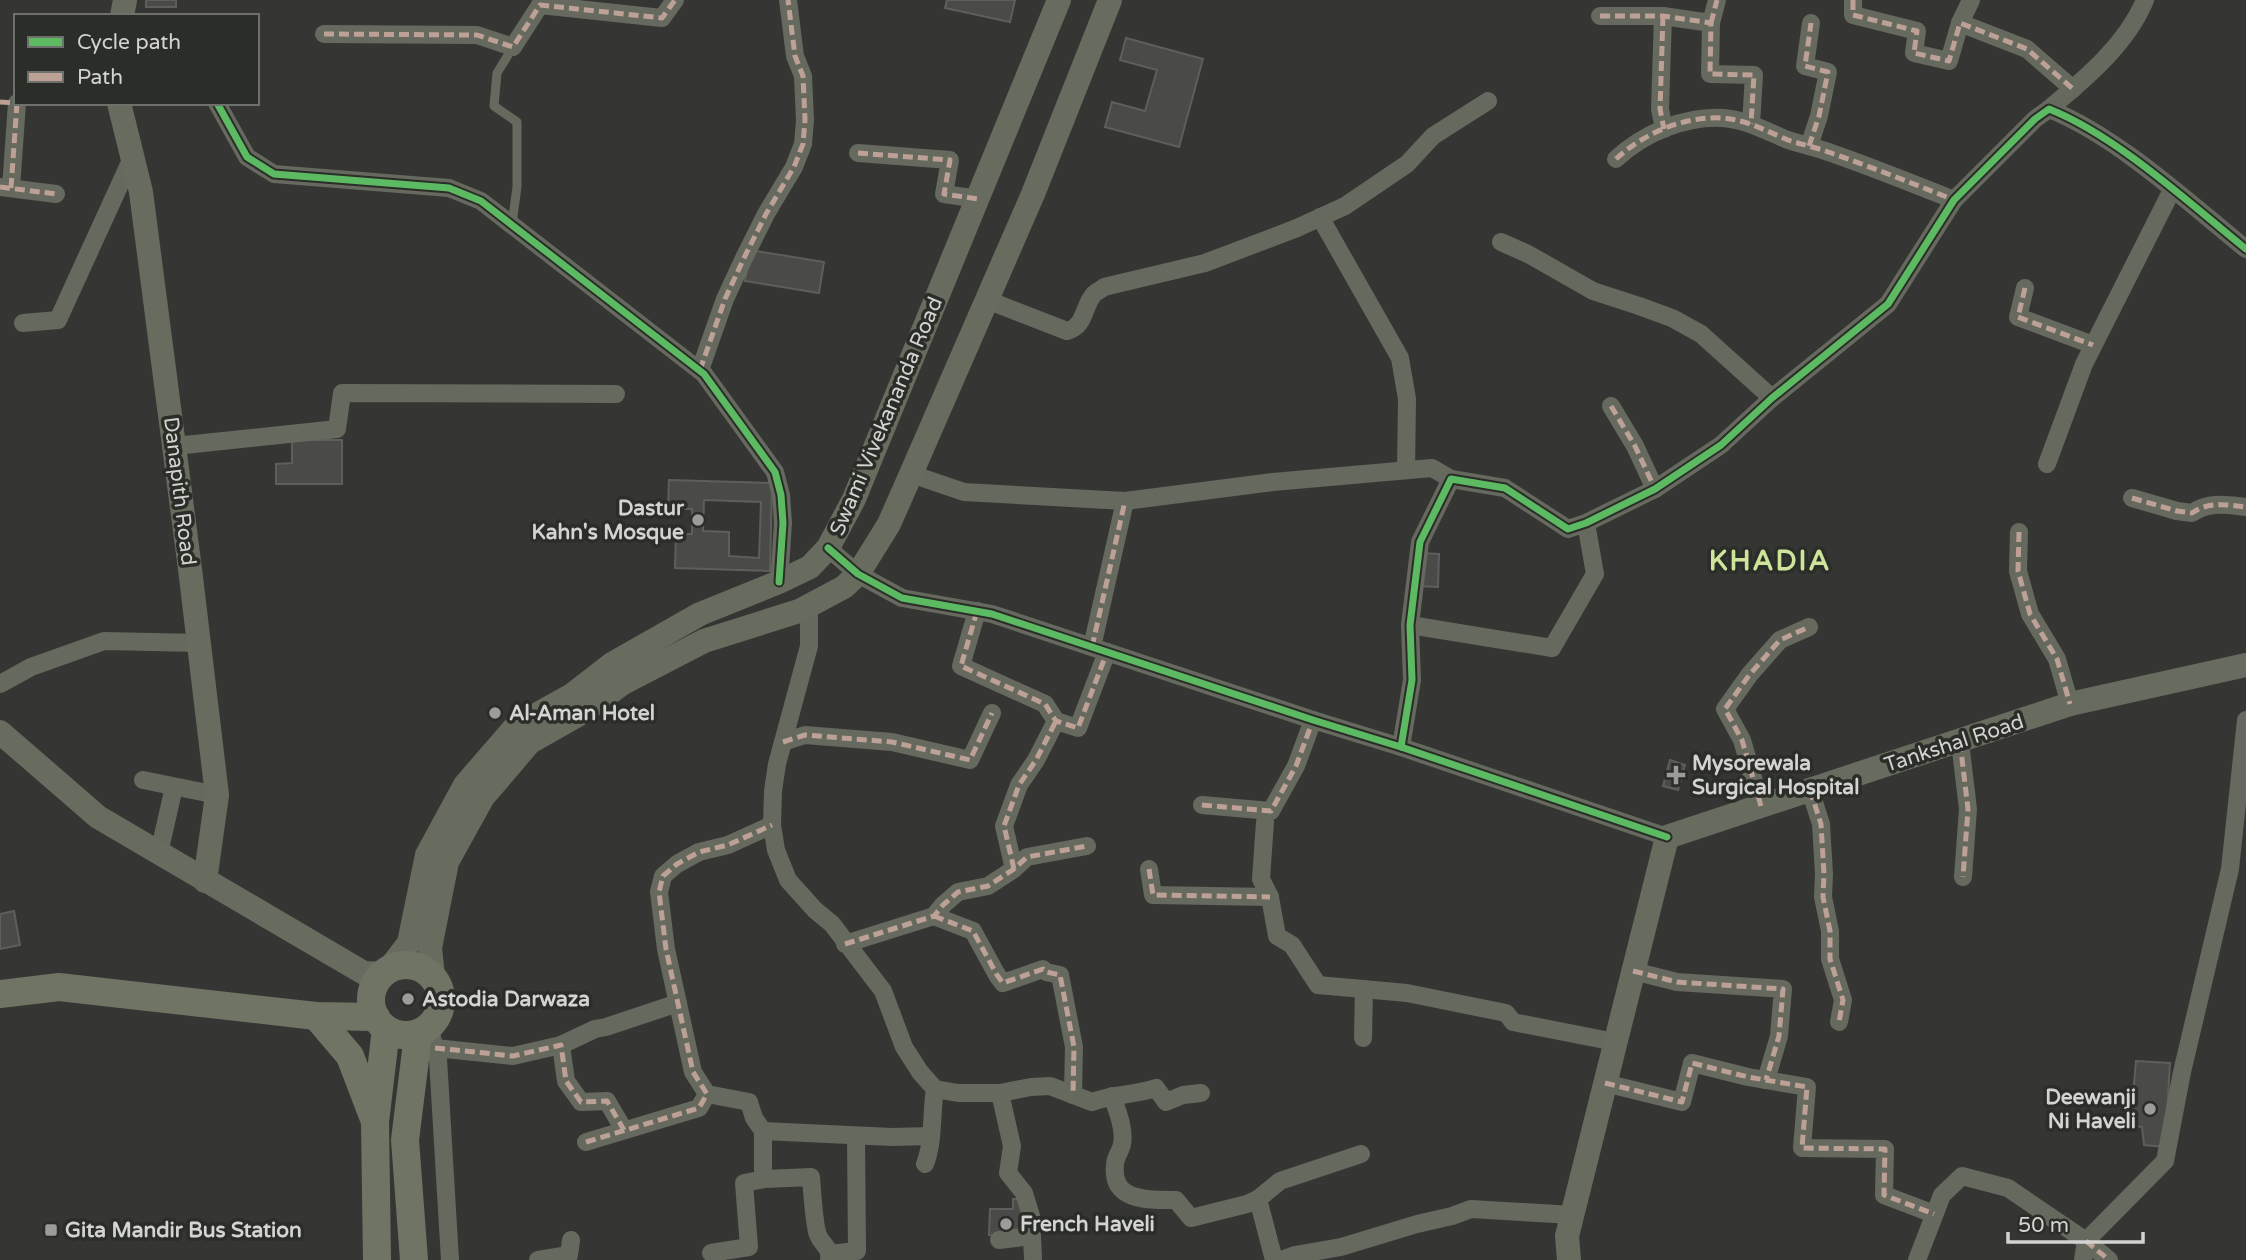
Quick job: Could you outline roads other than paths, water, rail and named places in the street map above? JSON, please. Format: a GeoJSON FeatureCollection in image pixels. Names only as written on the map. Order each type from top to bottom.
{"type":"FeatureCollection","features":[{"type":"Feature","properties":{"kind":"main road","name":"Swami Vivekananda Road"},"geometry":{"type":"LineString","coordinates":[[386,972],[409,943],[428,855],[465,785],[516,726],[572,695],[612,664],[700,614],[810,567],[828,548],[855,499],[1059,0]]}},
{"type":"Feature","properties":{"kind":"main road"},"geometry":{"type":"LineString","coordinates":[[414,1260],[405,1140],[427,1037],[441,1007],[441,995],[433,976],[430,948],[447,863],[483,797],[530,742],[583,712],[623,682],[704,642],[799,611],[844,587],[858,574],[889,524],[911,474],[1033,194],[1110,0]]}},
{"type":"Feature","properties":{"kind":"main road","name":"Danapith Road"},"geometry":{"type":"LineString","coordinates":[[119,105],[141,192],[200,643],[217,795],[205,881]]}},
{"type":"Feature","properties":{"kind":"main road","name":"Tankshal Road"},"geometry":{"type":"LineString","coordinates":[[1667,838],[2070,704],[2246,665]]}},
{"type":"Feature","properties":{"kind":"main road"},"geometry":{"type":"LineString","coordinates":[[0,732],[98,817],[364,973],[386,972],[401,965],[410,965],[433,976]]}},
{"type":"Feature","properties":{"kind":"main road"},"geometry":{"type":"LineString","coordinates":[[1569,1260],[1567,1236],[1667,838]]}},
{"type":"Feature","properties":{"kind":"main road"},"geometry":{"type":"LineString","coordinates":[[377,1260],[375,1122],[381,1023],[371,1002],[373,990],[386,972]]}},
{"type":"Feature","properties":{"kind":"main road"},"geometry":{"type":"LineString","coordinates":[[0,994],[60,987],[381,1023],[400,1035],[427,1037]]}},
{"type":"Feature","properties":{"kind":"main road"},"geometry":{"type":"LineString","coordinates":[[316,1016],[349,1056],[375,1122]]}},
{"type":"Feature","properties":{"kind":"street"},"geometry":{"type":"LineString","coordinates":[[324,34],[477,35],[513,47],[540,5],[662,18],[676,0]]}},
{"type":"Feature","properties":{"kind":"street"},"geometry":{"type":"LineString","coordinates":[[700,370],[725,299],[766,215],[794,167],[803,144],[803,76],[795,56],[789,0]]}},
{"type":"Feature","properties":{"kind":"street"},"geometry":{"type":"LineString","coordinates":[[1717,0],[1711,23],[1710,74],[1754,75],[1751,124]]}},
{"type":"Feature","properties":{"kind":"street"},"geometry":{"type":"LineString","coordinates":[[1853,0],[1853,15],[1917,31],[1914,53],[1949,61],[1960,23],[1971,0]]}},
{"type":"Feature","properties":{"kind":"street"},"geometry":{"type":"LineString","coordinates":[[911,474],[964,492],[1125,501],[1273,482],[1432,468],[1451,480],[1505,488],[1568,529],[1586,523],[1655,489],[1721,445],[1772,398],[1888,304],[1954,201],[2035,119],[2073,89],[2116,46],[2139,14],[2145,0]]}},
{"type":"Feature","properties":{"kind":"street"},"geometry":{"type":"LineString","coordinates":[[1600,16],[1663,16],[1711,23]]}},
{"type":"Feature","properties":{"kind":"street"},"geometry":{"type":"LineString","coordinates":[[1663,16],[1660,109],[1664,129]]}},
{"type":"Feature","properties":{"kind":"street"},"geometry":{"type":"LineString","coordinates":[[1809,146],[1819,116],[1828,72],[1805,66],[1811,23]]}},
{"type":"Feature","properties":{"kind":"street"},"geometry":{"type":"LineString","coordinates":[[1960,23],[2027,49],[2073,89]]}},
{"type":"Feature","properties":{"kind":"street"},"geometry":{"type":"LineString","coordinates":[[987,300],[1067,331],[1074,329],[1080,323],[1093,295],[1104,287],[1205,263],[1297,228],[1345,206],[1406,164],[1433,136],[1488,101]]}},
{"type":"Feature","properties":{"kind":"street"},"geometry":{"type":"LineString","coordinates":[[16,105],[5,188],[56,194]]}},
{"type":"Feature","properties":{"kind":"street"},"geometry":{"type":"LineString","coordinates":[[218,105],[247,157],[274,174],[449,188],[481,201],[700,370],[775,472],[781,495],[783,523],[779,582]]}},
{"type":"Feature","properties":{"kind":"street"},"geometry":{"type":"LineString","coordinates":[[2049,109],[2066,116],[2116,147],[2246,249]]}},
{"type":"Feature","properties":{"kind":"street"},"geometry":{"type":"LineString","coordinates":[[1616,159],[1630,146],[1673,124],[1723,118],[1751,124],[1900,178],[1954,201]]}},
{"type":"Feature","properties":{"kind":"street"},"geometry":{"type":"LineString","coordinates":[[858,153],[950,160],[944,194],[978,199]]}},
{"type":"Feature","properties":{"kind":"street"},"geometry":{"type":"LineString","coordinates":[[23,323],[58,320],[132,158]]}},
{"type":"Feature","properties":{"kind":"street"},"geometry":{"type":"LineString","coordinates":[[2047,464],[2084,364],[2172,190]]}},
{"type":"Feature","properties":{"kind":"street"},"geometry":{"type":"LineString","coordinates":[[1320,217],[1399,358],[1407,399],[1406,470]]}},
{"type":"Feature","properties":{"kind":"street"},"geometry":{"type":"LineString","coordinates":[[1501,242],[1528,254],[1593,291],[1672,318],[1701,334],[1772,398]]}},
{"type":"Feature","properties":{"kind":"street"},"geometry":{"type":"LineString","coordinates":[[2025,288],[2018,317],[2093,345]]}},
{"type":"Feature","properties":{"kind":"street"},"geometry":{"type":"LineString","coordinates":[[175,446],[337,429],[342,393],[616,394]]}},
{"type":"Feature","properties":{"kind":"street"},"geometry":{"type":"LineString","coordinates":[[1611,407],[1635,446],[1655,489]]}},
{"type":"Feature","properties":{"kind":"street"},"geometry":{"type":"LineString","coordinates":[[1401,747],[1412,680],[1410,625],[1420,542],[1451,480]]}},
{"type":"Feature","properties":{"kind":"street"},"geometry":{"type":"LineString","coordinates":[[2132,498],[2192,513],[2211,504],[2246,507]]}},
{"type":"Feature","properties":{"kind":"street"},"geometry":{"type":"LineString","coordinates":[[977,611],[961,666],[1045,704],[1055,721],[1078,728],[1100,649],[1125,501]]}},
{"type":"Feature","properties":{"kind":"street"},"geometry":{"type":"LineString","coordinates":[[1410,625],[1552,648],[1595,574],[1586,523]]}},
{"type":"Feature","properties":{"kind":"street"},"geometry":{"type":"LineString","coordinates":[[2019,532],[2018,571],[2030,614],[2057,659],[2070,704]]}},
{"type":"Feature","properties":{"kind":"street"},"geometry":{"type":"LineString","coordinates":[[828,548],[858,574],[902,598],[992,614],[1401,747],[1667,838]]}},
{"type":"Feature","properties":{"kind":"street"},"geometry":{"type":"LineString","coordinates":[[809,605],[809,646],[777,764],[773,791],[772,825],[776,850],[788,880],[815,910],[832,924],[883,990],[904,1047],[920,1072],[935,1089],[958,1093],[1000,1093],[1050,1086],[1092,1102],[1112,1096],[1143,1093],[1156,1088],[1166,1102],[1183,1095],[1201,1093]]}},
{"type":"Feature","properties":{"kind":"street"},"geometry":{"type":"LineString","coordinates":[[1761,806],[1742,740],[1725,709],[1750,674],[1780,640],[1809,627]]}},
{"type":"Feature","properties":{"kind":"street"},"geometry":{"type":"LineString","coordinates":[[0,684],[31,667],[104,641],[200,643]]}},
{"type":"Feature","properties":{"kind":"street"},"geometry":{"type":"LineString","coordinates":[[783,742],[805,735],[892,742],[970,760],[992,713]]}},
{"type":"Feature","properties":{"kind":"street"},"geometry":{"type":"LineString","coordinates":[[1202,805],[1271,811],[1296,766],[1312,720]]}},
{"type":"Feature","properties":{"kind":"street"},"geometry":{"type":"LineString","coordinates":[[2082,1260],[2086,1241],[2165,1161],[2182,1072],[2230,869],[2246,720]]}},
{"type":"Feature","properties":{"kind":"street"},"geometry":{"type":"LineString","coordinates":[[1014,869],[1004,826],[1019,785],[1036,760],[1055,721]]}},
{"type":"Feature","properties":{"kind":"street"},"geometry":{"type":"LineString","coordinates":[[1960,742],[1968,809],[1963,877]]}},
{"type":"Feature","properties":{"kind":"street"},"geometry":{"type":"LineString","coordinates":[[143,780],[217,795]]}},
{"type":"Feature","properties":{"kind":"street"},"geometry":{"type":"LineString","coordinates":[[159,853],[174,787]]}},
{"type":"Feature","properties":{"kind":"street"},"geometry":{"type":"LineString","coordinates":[[1810,790],[1821,824],[1823,897],[1830,931],[1830,959],[1843,1000],[1839,1022]]}},
{"type":"Feature","properties":{"kind":"street"},"geometry":{"type":"LineString","coordinates":[[1265,822],[1261,879],[1269,897],[1277,936],[1292,945],[1318,985],[1407,993],[1506,1013],[1513,1022],[1615,1042]]}},
{"type":"Feature","properties":{"kind":"street"},"geometry":{"type":"LineString","coordinates":[[763,1180],[763,1131],[754,1118],[749,1102],[707,1094],[693,1072],[663,926],[659,892],[663,876],[677,864],[699,852],[729,845],[772,825]]}},
{"type":"Feature","properties":{"kind":"street"},"geometry":{"type":"LineString","coordinates":[[845,944],[934,916],[958,891],[988,886],[1027,857],[1087,846]]}},
{"type":"Feature","properties":{"kind":"street"},"geometry":{"type":"LineString","coordinates":[[1149,869],[1153,895],[1269,897]]}},
{"type":"Feature","properties":{"kind":"street"},"geometry":{"type":"LineString","coordinates":[[934,916],[973,931],[1003,983],[1043,969],[1060,975],[1074,1047],[1073,1095]]}},
{"type":"Feature","properties":{"kind":"street"},"geometry":{"type":"LineString","coordinates":[[1633,971],[1677,982],[1783,989],[1779,1036],[1766,1080]]}},
{"type":"Feature","properties":{"kind":"street"},"geometry":{"type":"LineString","coordinates":[[1363,1038],[1364,989]]}},
{"type":"Feature","properties":{"kind":"street"},"geometry":{"type":"LineString","coordinates":[[427,1037],[513,1056],[561,1045],[595,1029],[678,1003]]}},
{"type":"Feature","properties":{"kind":"street"},"geometry":{"type":"LineString","coordinates":[[427,1037],[438,1059],[450,1260]]}},
{"type":"Feature","properties":{"kind":"street"},"geometry":{"type":"LineString","coordinates":[[561,1045],[566,1081],[581,1102],[607,1101],[624,1130]]}},
{"type":"Feature","properties":{"kind":"street"},"geometry":{"type":"LineString","coordinates":[[1605,1083],[1682,1102],[1692,1063],[1807,1087],[1802,1148],[1885,1149],[1884,1195],[1934,1214]]}},
{"type":"Feature","properties":{"kind":"street"},"geometry":{"type":"LineString","coordinates":[[925,1164],[931,1150],[935,1089]]}},
{"type":"Feature","properties":{"kind":"street"},"geometry":{"type":"LineString","coordinates":[[1000,1093],[1012,1146],[1008,1173],[1024,1193],[1031,1216],[1033,1258]]}},
{"type":"Feature","properties":{"kind":"street"},"geometry":{"type":"LineString","coordinates":[[586,1142],[699,1108],[707,1094]]}},
{"type":"Feature","properties":{"kind":"street"},"geometry":{"type":"LineString","coordinates":[[1112,1096],[1122,1133],[1122,1146],[1115,1163],[1115,1180],[1129,1196],[1149,1200],[1175,1200],[1191,1218],[1247,1204],[1258,1199],[1280,1181],[1361,1154]]}},
{"type":"Feature","properties":{"kind":"street"},"geometry":{"type":"LineString","coordinates":[[763,1131],[856,1136],[931,1136]]}},
{"type":"Feature","properties":{"kind":"street"},"geometry":{"type":"LineString","coordinates":[[711,1253],[749,1254],[744,1183],[811,1177],[818,1235],[827,1245],[830,1257],[858,1251],[856,1136]]}},
{"type":"Feature","properties":{"kind":"street"},"geometry":{"type":"LineString","coordinates":[[1917,1260],[1942,1195],[1962,1177],[2008,1188],[2086,1241],[2109,1260]]}},
{"type":"Feature","properties":{"kind":"street"},"geometry":{"type":"LineString","coordinates":[[1258,1199],[1274,1260]]}},
{"type":"Feature","properties":{"kind":"street"},"geometry":{"type":"LineString","coordinates":[[1283,1260],[1295,1255],[1341,1247],[1471,1209],[1573,1215]]}},
{"type":"Feature","properties":{"kind":"street"},"geometry":{"type":"LineString","coordinates":[[999,1240],[1031,1236]]}},
{"type":"Feature","properties":{"kind":"street"},"geometry":{"type":"LineString","coordinates":[[538,1260],[561,1259],[569,1255],[572,1240]]}},
{"type":"Feature","properties":{"kind":"lane"},"geometry":{"type":"LineString","coordinates":[[512,224],[517,187],[517,122],[495,106],[497,73],[513,47]]}},
{"type":"Feature","properties":{"kind":"place","name":"Dastur Kahn's Mosque"},"geometry":{"type":"Point","coordinates":[698,520]}},
{"type":"Feature","properties":{"kind":"place","name":"Al-Aman Hotel"},"geometry":{"type":"Point","coordinates":[495,713]}},
{"type":"Feature","properties":{"kind":"place","name":"Mysorewala Surgical Hospital"},"geometry":{"type":"Point","coordinates":[1676,775]}},
{"type":"Feature","properties":{"kind":"place","name":"Astodia Darwaza"},"geometry":{"type":"Point","coordinates":[408,999]}},
{"type":"Feature","properties":{"kind":"place","name":"Deewanji Ni Haveli"},"geometry":{"type":"Point","coordinates":[2150,1109]}},
{"type":"Feature","properties":{"kind":"place","name":"French Haveli"},"geometry":{"type":"Point","coordinates":[1006,1224]}},
{"type":"Feature","properties":{"kind":"place","name":"Gita Mandir Bus Station"},"geometry":{"type":"Point","coordinates":[51,1230]}},
{"type":"Feature","properties":{"kind":"district","name":"KHADIA"},"geometry":{"type":"Point","coordinates":[1770,560]}}]}
